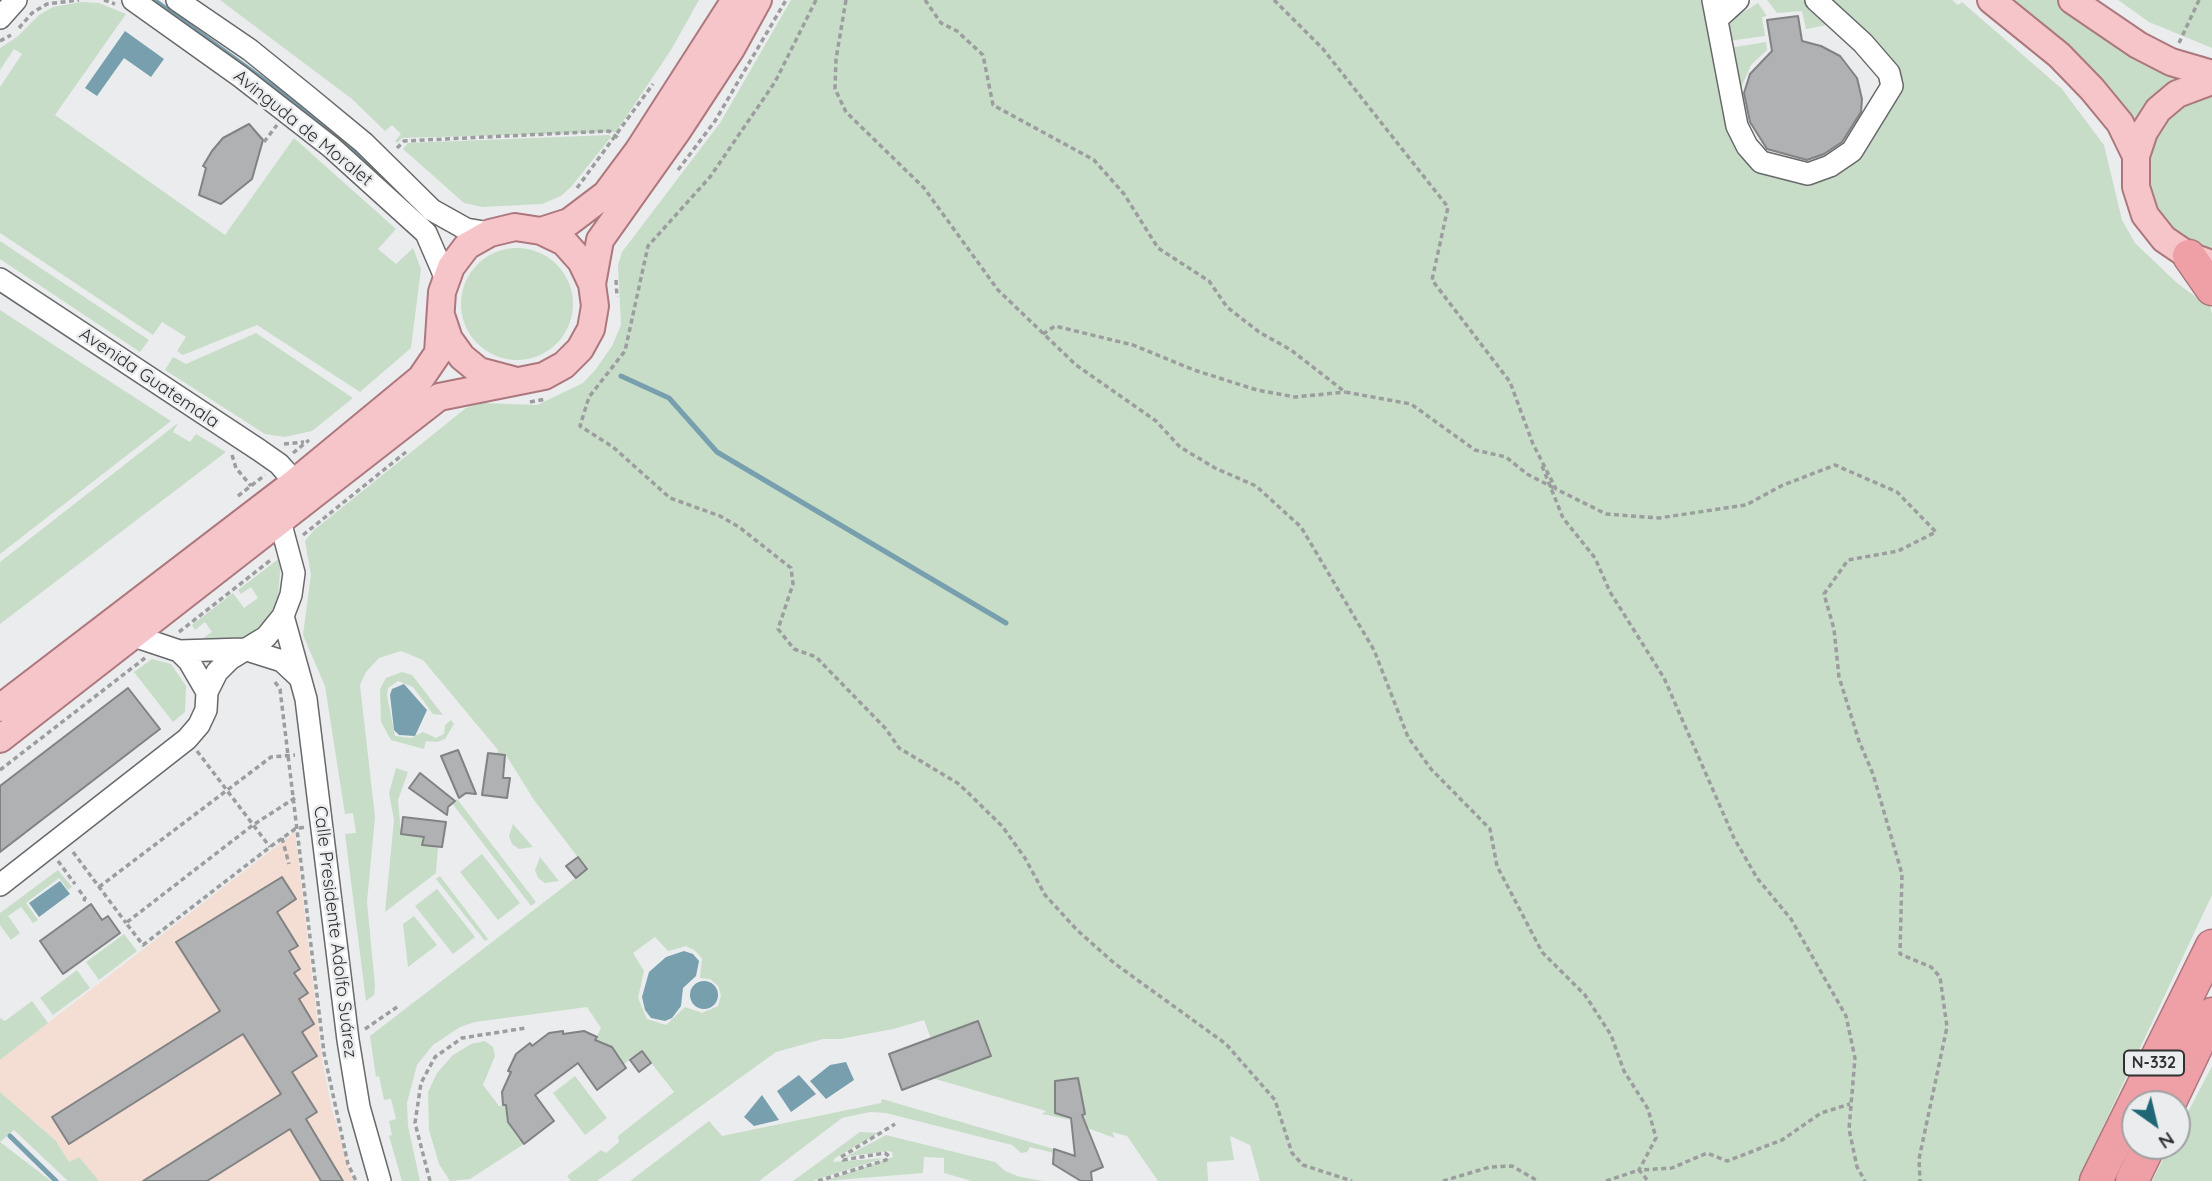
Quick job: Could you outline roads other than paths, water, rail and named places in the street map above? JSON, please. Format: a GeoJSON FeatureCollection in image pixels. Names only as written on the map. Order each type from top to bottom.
{"type":"FeatureCollection","features":[{"type":"Feature","properties":{"kind":"highway"},"geometry":{"type":"LineString","coordinates":[[2201,260],[2212,289]]}},
{"type":"Feature","properties":{"kind":"highway"},"geometry":{"type":"LineString","coordinates":[[2134,1090],[2212,920]]}},
{"type":"Feature","properties":{"kind":"highway","name":"N-332"},"geometry":{"type":"LineString","coordinates":[[2141,1090],[2212,946]]}},
{"type":"Feature","properties":{"kind":"highway","name":"N-332"},"geometry":{"type":"LineString","coordinates":[[2178,1090],[2212,1014]]}},
{"type":"Feature","properties":{"kind":"highway"},"geometry":{"type":"LineString","coordinates":[[2180,1090],[2212,1036]]}},
{"type":"Feature","properties":{"kind":"highway","name":"N-332"},"geometry":{"type":"LineString","coordinates":[[2096,1181],[2121,1130]]}},
{"type":"Feature","properties":{"kind":"main road"},"geometry":{"type":"LineString","coordinates":[[541,231],[569,222],[606,194],[638,151],[735,0]]}},
{"type":"Feature","properties":{"kind":"main road"},"geometry":{"type":"LineString","coordinates":[[592,284],[600,240],[610,222],[678,130],[732,49],[758,0]]}},
{"type":"Feature","properties":{"kind":"main road"},"geometry":{"type":"LineString","coordinates":[[1991,0],[2059,55],[2092,89],[2120,123],[2136,156]]}},
{"type":"Feature","properties":{"kind":"main road"},"geometry":{"type":"LineString","coordinates":[[2072,0],[2118,33],[2176,52],[2212,75]]}},
{"type":"Feature","properties":{"kind":"main road"},"geometry":{"type":"LineString","coordinates":[[2201,260],[2164,239],[2146,215],[2136,187],[2136,156],[2144,132],[2158,110],[2177,94],[2212,81]]}},
{"type":"Feature","properties":{"kind":"main road"},"geometry":{"type":"LineString","coordinates":[[0,708],[295,482],[421,378],[438,353],[442,292],[446,279],[451,267],[467,246],[490,233],[515,227],[541,231],[564,242],[581,261],[592,284],[595,306],[591,329],[580,349],[564,365],[544,376],[439,397],[0,739]]}},
{"type":"Feature","properties":{"kind":"main road"},"geometry":{"type":"LineString","coordinates":[[442,318],[449,339],[462,357],[479,371],[500,379],[522,381]]}},
{"type":"Feature","properties":{"kind":"street"},"geometry":{"type":"LineString","coordinates":[[0,18],[16,0]]}},
{"type":"Feature","properties":{"kind":"street","name":"Avinguda de Moralet"},"geometry":{"type":"LineString","coordinates":[[133,0],[241,77],[342,156],[426,233],[446,279]]}},
{"type":"Feature","properties":{"kind":"street","name":"Avinguda de Moralet"},"geometry":{"type":"LineString","coordinates":[[177,0],[250,50],[390,156],[432,210],[466,229],[490,233]]}},
{"type":"Feature","properties":{"kind":"street"},"geometry":{"type":"LineString","coordinates":[[1738,0],[1715,9],[1737,126],[1747,145],[1761,162],[1808,174],[1830,166],[1852,151],[1892,86],[1889,73],[1816,0]]}},
{"type":"Feature","properties":{"kind":"street","name":"Avenida Guatemala"},"geometry":{"type":"LineString","coordinates":[[0,279],[259,450],[279,464],[295,482]]}},
{"type":"Feature","properties":{"kind":"street"},"geometry":{"type":"LineString","coordinates":[[0,885],[61,850],[197,747],[207,692],[216,672],[244,649],[266,637],[283,616],[291,595],[294,573],[280,521]]}},
{"type":"Feature","properties":{"kind":"street","name":"Calle Presidente Adolfo Suárez"},"geometry":{"type":"LineString","coordinates":[[283,616],[290,649],[302,680],[359,1107],[380,1181]]}},
{"type":"Feature","properties":{"kind":"street"},"geometry":{"type":"LineString","coordinates":[[131,635],[179,651],[244,649],[282,661],[302,680]]}},
{"type":"Feature","properties":{"kind":"street"},"geometry":{"type":"LineString","coordinates":[[179,651],[189,661],[207,692]]}},
{"type":"Feature","properties":{"kind":"water"},"geometry":{"type":"Polygon","coordinates":[[[125,31],[164,59],[151,77],[124,58],[97,96],[85,88],[125,31]]]}},
{"type":"Feature","properties":{"kind":"water"},"geometry":{"type":"Polygon","coordinates":[[[404,684],[427,710],[415,736],[399,735],[394,730],[390,695],[392,689],[404,684]]]}},
{"type":"Feature","properties":{"kind":"water"},"geometry":{"type":"Polygon","coordinates":[[[60,881],[70,894],[39,917],[29,903],[60,881]]]}},
{"type":"Feature","properties":{"kind":"water"},"geometry":{"type":"Polygon","coordinates":[[[684,951],[693,954],[699,961],[696,976],[683,988],[681,1006],[672,1018],[665,1021],[651,1018],[645,1010],[642,997],[649,972],[666,957],[684,951]]]}},
{"type":"Feature","properties":{"kind":"water"},"geometry":{"type":"Polygon","coordinates":[[[704,981],[714,985],[718,995],[714,1005],[704,1009],[694,1005],[690,995],[694,985],[704,981]]]}},
{"type":"Feature","properties":{"kind":"water"},"geometry":{"type":"Polygon","coordinates":[[[846,1062],[854,1080],[826,1099],[810,1081],[830,1065],[846,1062]]]}},
{"type":"Feature","properties":{"kind":"water"},"geometry":{"type":"Polygon","coordinates":[[[799,1075],[816,1094],[791,1112],[777,1091],[799,1075]]]}},
{"type":"Feature","properties":{"kind":"water"},"geometry":{"type":"Polygon","coordinates":[[[762,1095],[779,1120],[754,1126],[744,1117],[762,1095]]]}},
{"type":"Feature","properties":{"kind":"waterway"},"geometry":{"type":"LineString","coordinates":[[154,0],[297,104],[383,177]]}},
{"type":"Feature","properties":{"kind":"waterway"},"geometry":{"type":"LineString","coordinates":[[621,376],[669,398],[717,452],[1006,623]]}},
{"type":"Feature","properties":{"kind":"waterway"},"geometry":{"type":"LineString","coordinates":[[10,1136],[56,1181]]}}]}
